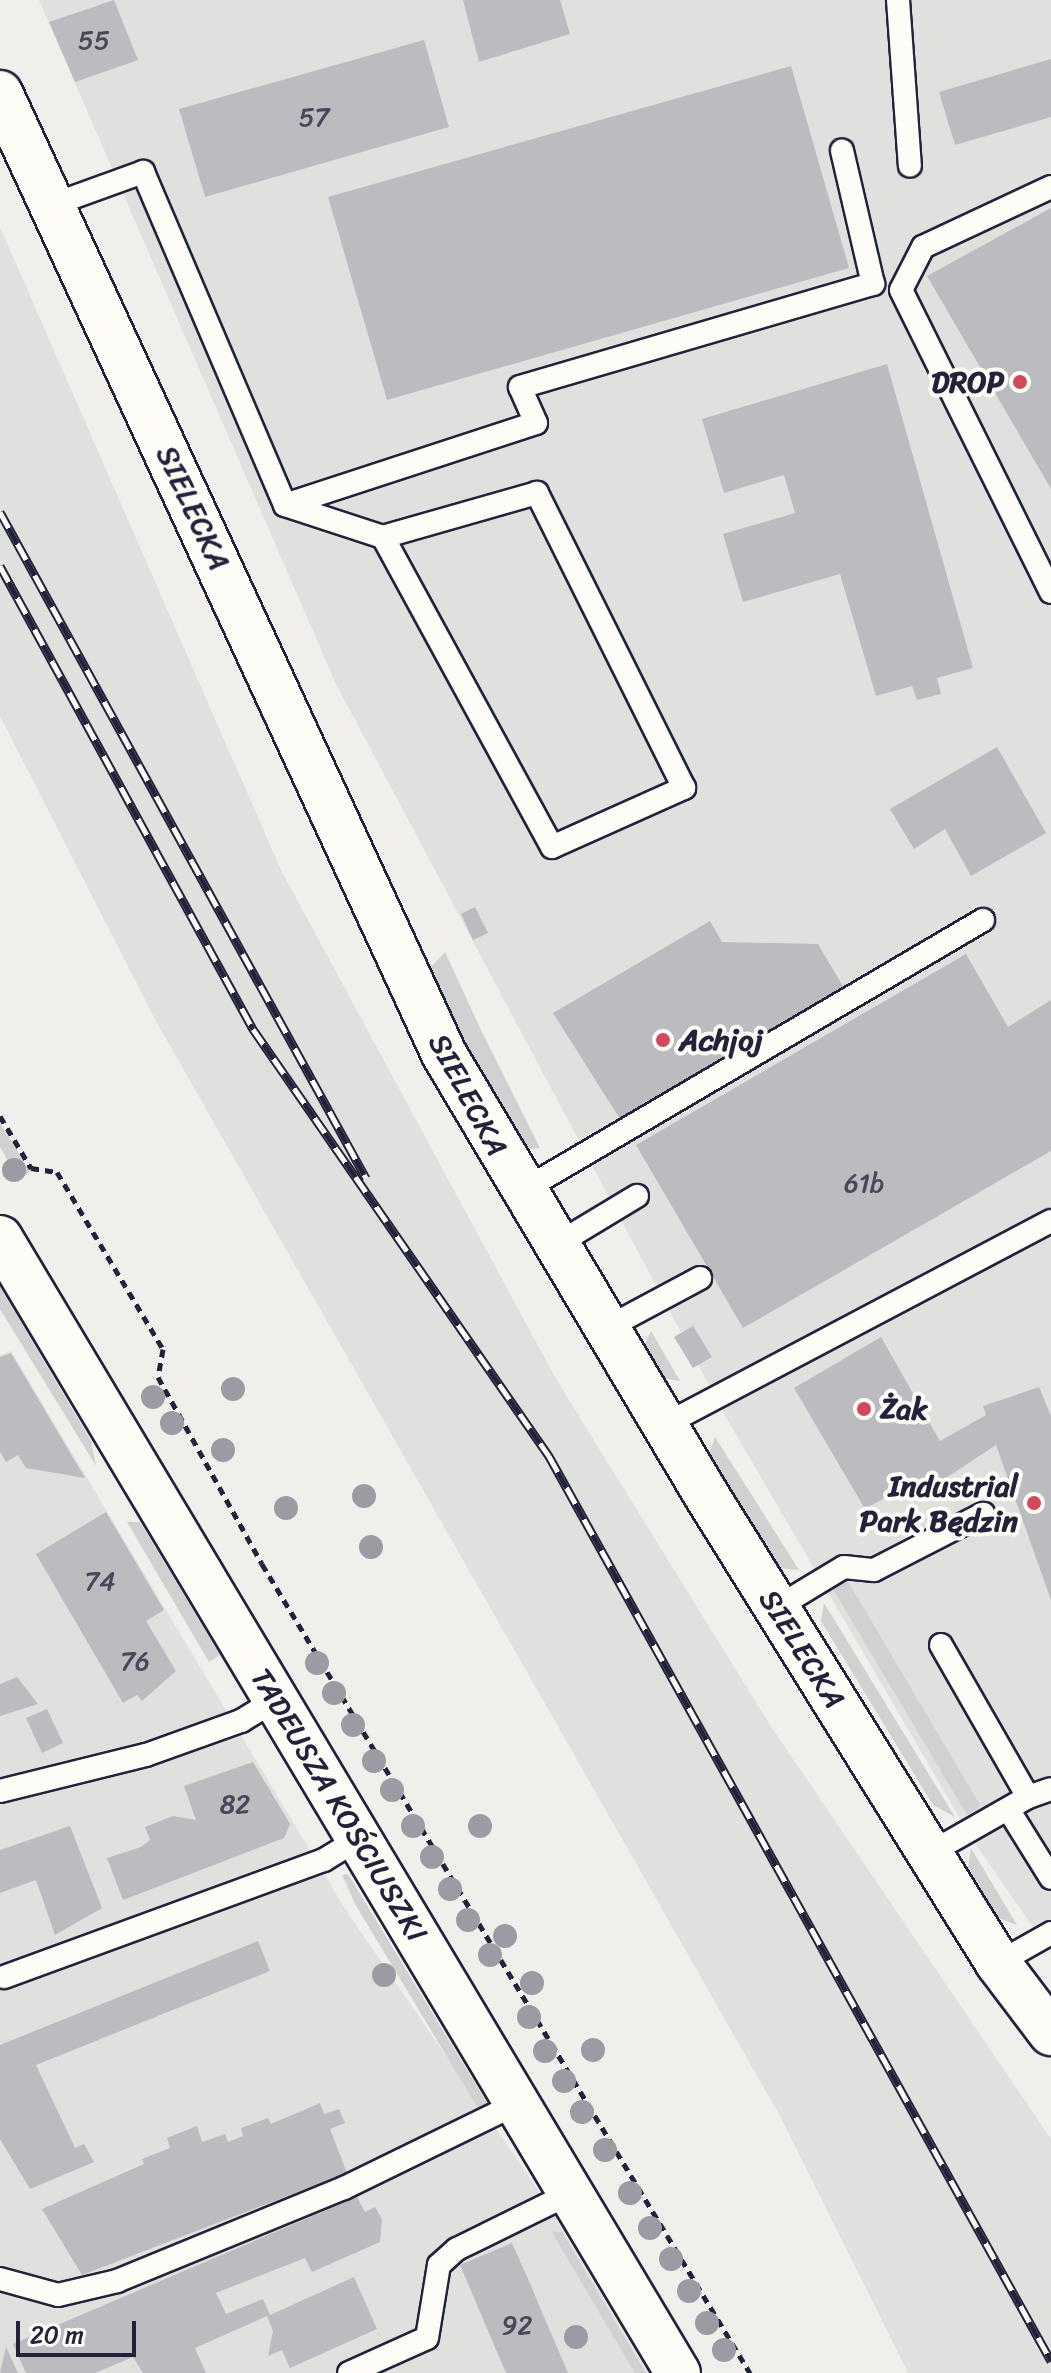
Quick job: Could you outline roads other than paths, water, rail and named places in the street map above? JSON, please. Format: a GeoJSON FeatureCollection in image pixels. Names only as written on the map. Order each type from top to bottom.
{"type":"FeatureCollection","features":[{"type":"Feature","properties":{"kind":"street","name":"SIELECKA"},"geometry":{"type":"LineString","coordinates":[[0,93],[444,1054],[520,1192],[776,1608],[998,1963],[1051,2033]]}},
{"type":"Feature","properties":{"kind":"street","name":"TADEUSZA KOŚCIUSZKI"},"geometry":{"type":"LineString","coordinates":[[0,1238],[678,2373]]}},
{"type":"Feature","properties":{"kind":"lane"},"geometry":{"type":"LineString","coordinates":[[898,0],[910,166]]}},
{"type":"Feature","properties":{"kind":"lane"},"geometry":{"type":"LineString","coordinates":[[285,505],[536,423],[520,387],[873,284],[842,151]]}},
{"type":"Feature","properties":{"kind":"lane"},"geometry":{"type":"LineString","coordinates":[[52,205],[143,172],[285,505],[383,537],[537,493],[684,788],[552,847],[383,537]]}},
{"type":"Feature","properties":{"kind":"lane"},"geometry":{"type":"LineString","coordinates":[[1051,187],[923,247],[901,290],[1051,592]]}},
{"type":"Feature","properties":{"kind":"lane"},"geometry":{"type":"LineString","coordinates":[[520,1192],[983,920]]}},
{"type":"Feature","properties":{"kind":"lane"},"geometry":{"type":"LineString","coordinates":[[554,1246],[637,1196]]}},
{"type":"Feature","properties":{"kind":"lane"},"geometry":{"type":"LineString","coordinates":[[664,1425],[1051,1221]]}},
{"type":"Feature","properties":{"kind":"lane"},"geometry":{"type":"LineString","coordinates":[[605,1329],[700,1278]]}},
{"type":"Feature","properties":{"kind":"lane"},"geometry":{"type":"LineString","coordinates":[[776,1608],[844,1567],[874,1570],[983,1514]]}},
{"type":"Feature","properties":{"kind":"lane"},"geometry":{"type":"LineString","coordinates":[[941,1645],[1028,1797]]}},
{"type":"Feature","properties":{"kind":"lane"},"geometry":{"type":"LineString","coordinates":[[0,1791],[146,1755],[241,1721],[277,1699]]}},
{"type":"Feature","properties":{"kind":"lane"},"geometry":{"type":"LineString","coordinates":[[930,1853],[1028,1797],[1051,1789]]}},
{"type":"Feature","properties":{"kind":"lane"},"geometry":{"type":"LineString","coordinates":[[1008,1809],[1051,1878]]}},
{"type":"Feature","properties":{"kind":"lane"},"geometry":{"type":"LineString","coordinates":[[4,1977],[324,1860],[360,1838]]}},
{"type":"Feature","properties":{"kind":"lane"},"geometry":{"type":"LineString","coordinates":[[998,1963],[1051,1933]]}},
{"type":"Feature","properties":{"kind":"lane"},"geometry":{"type":"LineString","coordinates":[[0,2279],[58,2295],[117,2281],[344,2188],[516,2104]]}},
{"type":"Feature","properties":{"kind":"lane"},"geometry":{"type":"LineString","coordinates":[[349,2373],[427,2338],[439,2265],[457,2249],[569,2194]]}},
{"type":"Feature","properties":{"kind":"railway"},"geometry":{"type":"LineString","coordinates":[[0,512],[366,1178]]}},
{"type":"Feature","properties":{"kind":"railway"},"geometry":{"type":"LineString","coordinates":[[0,566],[253,1029],[549,1456],[1051,2361]]}},
{"type":"Feature","properties":{"kind":"place","name":"DROP"},"geometry":{"type":"Point","coordinates":[1020,382]}},
{"type":"Feature","properties":{"kind":"place","name":"Achjoj"},"geometry":{"type":"Point","coordinates":[663,1040]}},
{"type":"Feature","properties":{"kind":"place","name":"Żak"},"geometry":{"type":"Point","coordinates":[864,1409]}},
{"type":"Feature","properties":{"kind":"place","name":"Industrial Park Będzin"},"geometry":{"type":"Point","coordinates":[1034,1503]}}]}
